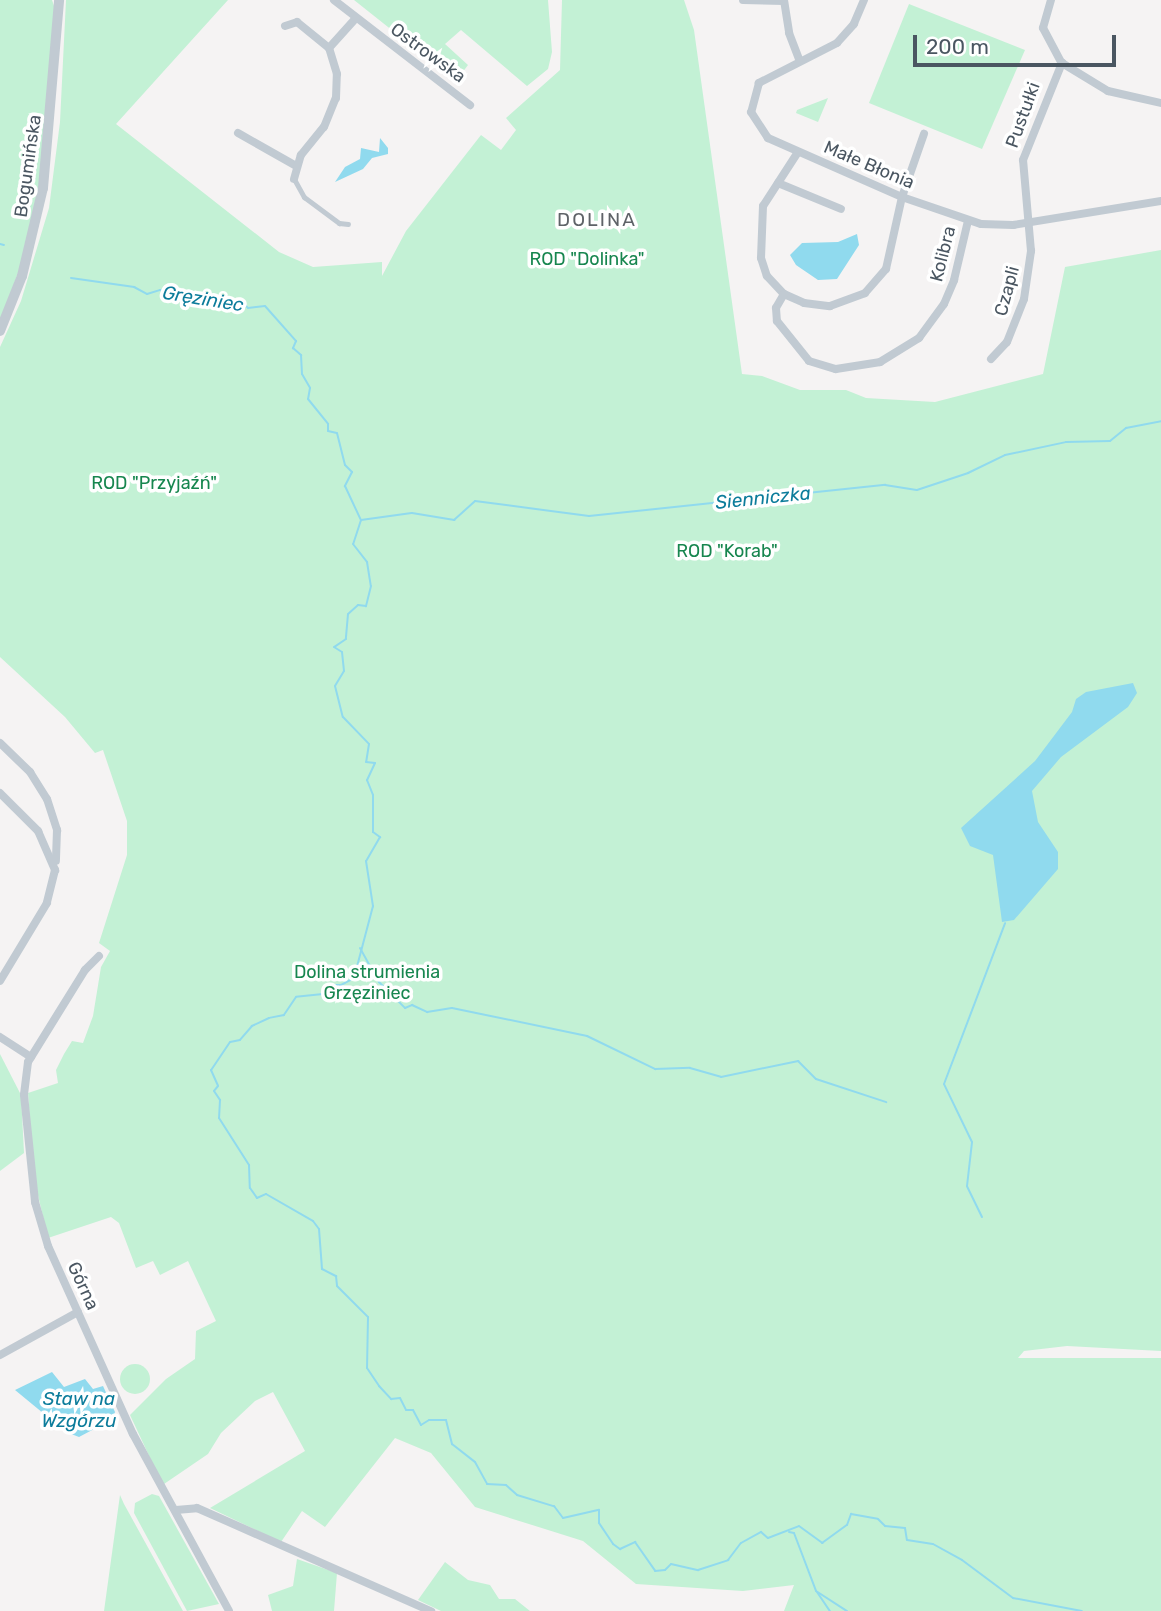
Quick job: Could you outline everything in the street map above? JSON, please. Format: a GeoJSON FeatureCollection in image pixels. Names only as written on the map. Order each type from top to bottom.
{"type":"FeatureCollection","features":[{"type":"Feature","properties":{"kind":"street","name":"Bogumińska"},"geometry":{"type":"LineString","coordinates":[[0,331],[22,276],[43,188],[59,0]]}},
{"type":"Feature","properties":{"kind":"street","name":"Ostrowska"},"geometry":{"type":"LineString","coordinates":[[334,0],[470,105]]}},
{"type":"Feature","properties":{"kind":"street"},"geometry":{"type":"LineString","coordinates":[[743,0],[784,1],[800,61]]}},
{"type":"Feature","properties":{"kind":"street","name":"Małe Błonia"},"geometry":{"type":"LineString","coordinates":[[864,0],[843,38],[762,79],[750,105],[763,135],[902,197],[968,220],[997,226],[1161,201]]}},
{"type":"Feature","properties":{"kind":"street"},"geometry":{"type":"LineString","coordinates":[[1051,0],[1043,29],[1062,63],[1104,90],[1161,103]]}},
{"type":"Feature","properties":{"kind":"street"},"geometry":{"type":"LineString","coordinates":[[329,48],[356,18]]}},
{"type":"Feature","properties":{"kind":"street"},"geometry":{"type":"LineString","coordinates":[[285,26],[297,22],[329,48],[337,74],[336,98],[328,120],[296,166],[294,179],[304,197],[339,223],[348,224]]}},
{"type":"Feature","properties":{"kind":"street","name":"Pustułki"},"geometry":{"type":"LineString","coordinates":[[1029,223],[1023,160],[1062,63]]}},
{"type":"Feature","properties":{"kind":"street"},"geometry":{"type":"LineString","coordinates":[[798,152],[764,205],[759,237],[763,268],[784,294],[812,306],[830,306],[857,298],[871,288],[886,269],[902,197],[924,134]]}},
{"type":"Feature","properties":{"kind":"street"},"geometry":{"type":"LineString","coordinates":[[240,138],[296,166]]}},
{"type":"Feature","properties":{"kind":"street"},"geometry":{"type":"LineString","coordinates":[[778,183],[841,209]]}},
{"type":"Feature","properties":{"kind":"street","name":"Kolibra"},"geometry":{"type":"LineString","coordinates":[[784,294],[776,308],[777,321],[809,361],[836,369],[880,362],[919,338],[944,304],[954,280],[968,220]]}},
{"type":"Feature","properties":{"kind":"street","name":"Czapli"},"geometry":{"type":"LineString","coordinates":[[991,359],[1007,342],[1024,299],[1030,264],[1029,223]]}},
{"type":"Feature","properties":{"kind":"street"},"geometry":{"type":"LineString","coordinates":[[0,743],[30,772],[47,799],[57,835],[55,870],[47,903],[2,975]]}},
{"type":"Feature","properties":{"kind":"street"},"geometry":{"type":"LineString","coordinates":[[0,793],[42,836],[55,870]]}},
{"type":"Feature","properties":{"kind":"street","name":"Górna"},"geometry":{"type":"LineString","coordinates":[[99,956],[85,970],[31,1057],[24,1095],[32,1188],[44,1236],[140,1448],[229,1611]]}},
{"type":"Feature","properties":{"kind":"street"},"geometry":{"type":"LineString","coordinates":[[0,1037],[31,1057]]}},
{"type":"Feature","properties":{"kind":"street"},"geometry":{"type":"LineString","coordinates":[[0,1355],[78,1312]]}},
{"type":"Feature","properties":{"kind":"street"},"geometry":{"type":"LineString","coordinates":[[176,1510],[197,1508],[431,1611]]}},
{"type":"Feature","properties":{"kind":"green space"},"geometry":{"type":"Polygon","coordinates":[[[0,0],[52,0],[55,9],[43,166],[25,253],[0,323],[0,0]]]}},
{"type":"Feature","properties":{"kind":"green space"},"geometry":{"type":"Polygon","coordinates":[[[66,0],[228,0],[116,124],[279,252],[313,267],[382,262],[382,276],[406,231],[481,135],[501,150],[516,130],[506,118],[560,70],[562,0],[684,0],[694,30],[742,374],[762,376],[800,390],[846,390],[866,398],[935,402],[1043,374],[1065,267],[1161,250],[1161,1351],[1067,1346],[1024,1351],[1018,1358],[1161,1358],[1161,1611],[784,1611],[794,1585],[743,1591],[636,1584],[583,1541],[475,1507],[431,1453],[395,1438],[325,1527],[302,1511],[281,1542],[210,1508],[305,1451],[273,1392],[255,1401],[221,1433],[208,1454],[164,1484],[159,1477],[130,1415],[166,1379],[195,1359],[196,1331],[216,1321],[188,1261],[160,1275],[153,1261],[136,1268],[119,1223],[111,1217],[48,1238],[34,1178],[28,1093],[58,1083],[56,1070],[64,1054],[72,1041],[83,1043],[93,1016],[101,967],[110,951],[99,943],[127,855],[127,821],[103,750],[95,753],[65,717],[0,657],[0,347],[21,301],[49,208],[60,122],[66,0]]]}},
{"type":"Feature","properties":{"kind":"green space"},"geometry":{"type":"Polygon","coordinates":[[[354,0],[548,0],[552,52],[548,69],[527,86],[461,30],[445,44],[468,65],[456,81],[354,0]]]}},
{"type":"Feature","properties":{"kind":"green space"},"geometry":{"type":"Polygon","coordinates":[[[909,4],[1025,50],[982,149],[869,103],[909,4]]]}},
{"type":"Feature","properties":{"kind":"green space"},"geometry":{"type":"Polygon","coordinates":[[[828,98],[818,122],[796,113],[797,110],[828,98]]]}},
{"type":"Feature","properties":{"kind":"green space"},"geometry":{"type":"Polygon","coordinates":[[[0,1054],[21,1095],[24,1153],[0,1171],[0,1054]]]}},
{"type":"Feature","properties":{"kind":"green space"},"geometry":{"type":"Polygon","coordinates":[[[135,1364],[141,1365],[149,1373],[149,1385],[141,1393],[135,1394],[129,1393],[121,1385],[120,1379],[121,1373],[129,1365],[135,1364]]]}},
{"type":"Feature","properties":{"kind":"green space"},"geometry":{"type":"Polygon","coordinates":[[[152,1494],[159,1496],[219,1604],[187,1611],[134,1513],[135,1503],[152,1494]]]}},
{"type":"Feature","properties":{"kind":"green space"},"geometry":{"type":"Polygon","coordinates":[[[120,1495],[124,1504],[183,1611],[104,1611],[120,1495]]]}},
{"type":"Feature","properties":{"kind":"green space"},"geometry":{"type":"Polygon","coordinates":[[[297,1559],[337,1573],[334,1611],[272,1611],[268,1595],[293,1586],[297,1559]]]}},
{"type":"Feature","properties":{"kind":"green space"},"geometry":{"type":"Polygon","coordinates":[[[445,1562],[468,1580],[490,1585],[499,1599],[515,1599],[530,1611],[441,1611],[418,1600],[445,1562]]]}},
{"type":"Feature","properties":{"kind":"water"},"geometry":{"type":"Polygon","coordinates":[[[380,138],[388,148],[388,154],[372,158],[363,169],[335,182],[345,167],[360,159],[361,148],[379,152],[380,138]]]}},
{"type":"Feature","properties":{"kind":"water"},"geometry":{"type":"Polygon","coordinates":[[[857,234],[859,245],[837,279],[818,280],[796,265],[790,255],[802,243],[838,242],[857,234]]]}},
{"type":"Feature","properties":{"kind":"water"},"geometry":{"type":"Polygon","coordinates":[[[1133,683],[1137,693],[1128,707],[1061,757],[1032,791],[1038,822],[1058,852],[1058,869],[1014,920],[1002,922],[993,855],[970,846],[961,828],[1035,761],[1072,712],[1076,699],[1086,692],[1133,683]]]}},
{"type":"Feature","properties":{"kind":"water","name":"Staw na Wzgórzu"},"geometry":{"type":"Polygon","coordinates":[[[52,1372],[64,1387],[85,1379],[93,1389],[103,1386],[115,1412],[113,1419],[79,1437],[66,1432],[15,1390],[52,1372]]]}},
{"type":"Feature","properties":{"kind":"waterway","name":"Gręziniec"},"geometry":{"type":"LineString","coordinates":[[0,244],[4,245]]}},
{"type":"Feature","properties":{"kind":"waterway","name":"Gręziniec"},"geometry":{"type":"LineString","coordinates":[[71,278],[134,287],[147,294],[160,290],[177,296],[242,302],[248,308],[265,306],[296,341],[293,348],[301,355],[302,374],[310,388],[308,399],[328,424],[328,431],[337,433],[345,465],[352,472],[345,486],[361,520],[353,544],[367,562],[371,586],[366,606],[358,605],[348,614],[346,639],[334,647],[342,652],[344,671],[335,686],[343,717],[369,744],[366,762],[375,763],[367,780],[373,795],[373,832],[380,837],[366,861],[373,906],[354,978],[341,985],[326,985],[323,994],[296,997],[284,1015],[252,1026],[240,1040],[230,1042],[211,1070],[218,1086],[214,1091],[220,1100],[219,1118],[249,1165],[250,1188],[257,1198],[266,1194],[313,1221],[319,1229],[322,1269],[336,1276],[337,1286],[368,1317],[367,1368],[379,1386],[391,1399],[400,1398],[406,1410],[413,1410],[421,1425],[429,1420],[446,1420],[452,1444],[475,1462],[487,1484],[506,1485],[517,1495],[554,1506],[563,1518],[599,1510],[599,1523],[613,1544],[620,1549],[635,1542],[655,1571],[665,1570],[671,1564],[698,1570],[728,1560],[741,1543],[761,1532],[768,1538],[799,1526],[822,1543],[847,1525],[851,1514],[878,1519],[885,1526],[905,1528],[907,1540],[933,1544],[962,1560],[1013,1598],[1082,1611]]}},
{"type":"Feature","properties":{"kind":"waterway","name":"Sienniczka"},"geometry":{"type":"LineString","coordinates":[[361,520],[412,513],[454,520],[475,501],[589,516],[885,485],[917,490],[968,473],[1005,455],[1066,442],[1110,441],[1126,428],[1161,421]]}},
{"type":"Feature","properties":{"kind":"waterway"},"geometry":{"type":"LineString","coordinates":[[982,1217],[967,1186],[972,1142],[944,1084],[1005,923]]}},
{"type":"Feature","properties":{"kind":"waterway"},"geometry":{"type":"LineString","coordinates":[[360,948],[379,982],[405,1008],[412,1005],[427,1012],[452,1008],[587,1036],[655,1069],[690,1068],[721,1077],[798,1061],[816,1079],[886,1102]]}},
{"type":"Feature","properties":{"kind":"waterway"},"geometry":{"type":"LineString","coordinates":[[789,1532],[794,1533],[816,1591],[847,1611]]}},
{"type":"Feature","properties":{"kind":"waterway"},"geometry":{"type":"LineString","coordinates":[[817,1592],[830,1611]]}},
{"type":"Feature","properties":{"kind":"district","name":"DOLINA"},"geometry":{"type":"Point","coordinates":[597,220]}},
{"type":"Feature","properties":{"kind":"park label","name":"ROD \"Dolinka\""},"geometry":{"type":"Point","coordinates":[587,259]}},
{"type":"Feature","properties":{"kind":"park label","name":"ROD \"Przyjaźń\""},"geometry":{"type":"Point","coordinates":[154,483]}},
{"type":"Feature","properties":{"kind":"park label","name":"ROD \"Korab\""},"geometry":{"type":"Point","coordinates":[727,551]}},
{"type":"Feature","properties":{"kind":"park label","name":"Dolina strumienia Grzęziniec"},"geometry":{"type":"Point","coordinates":[367,983]}}]}
